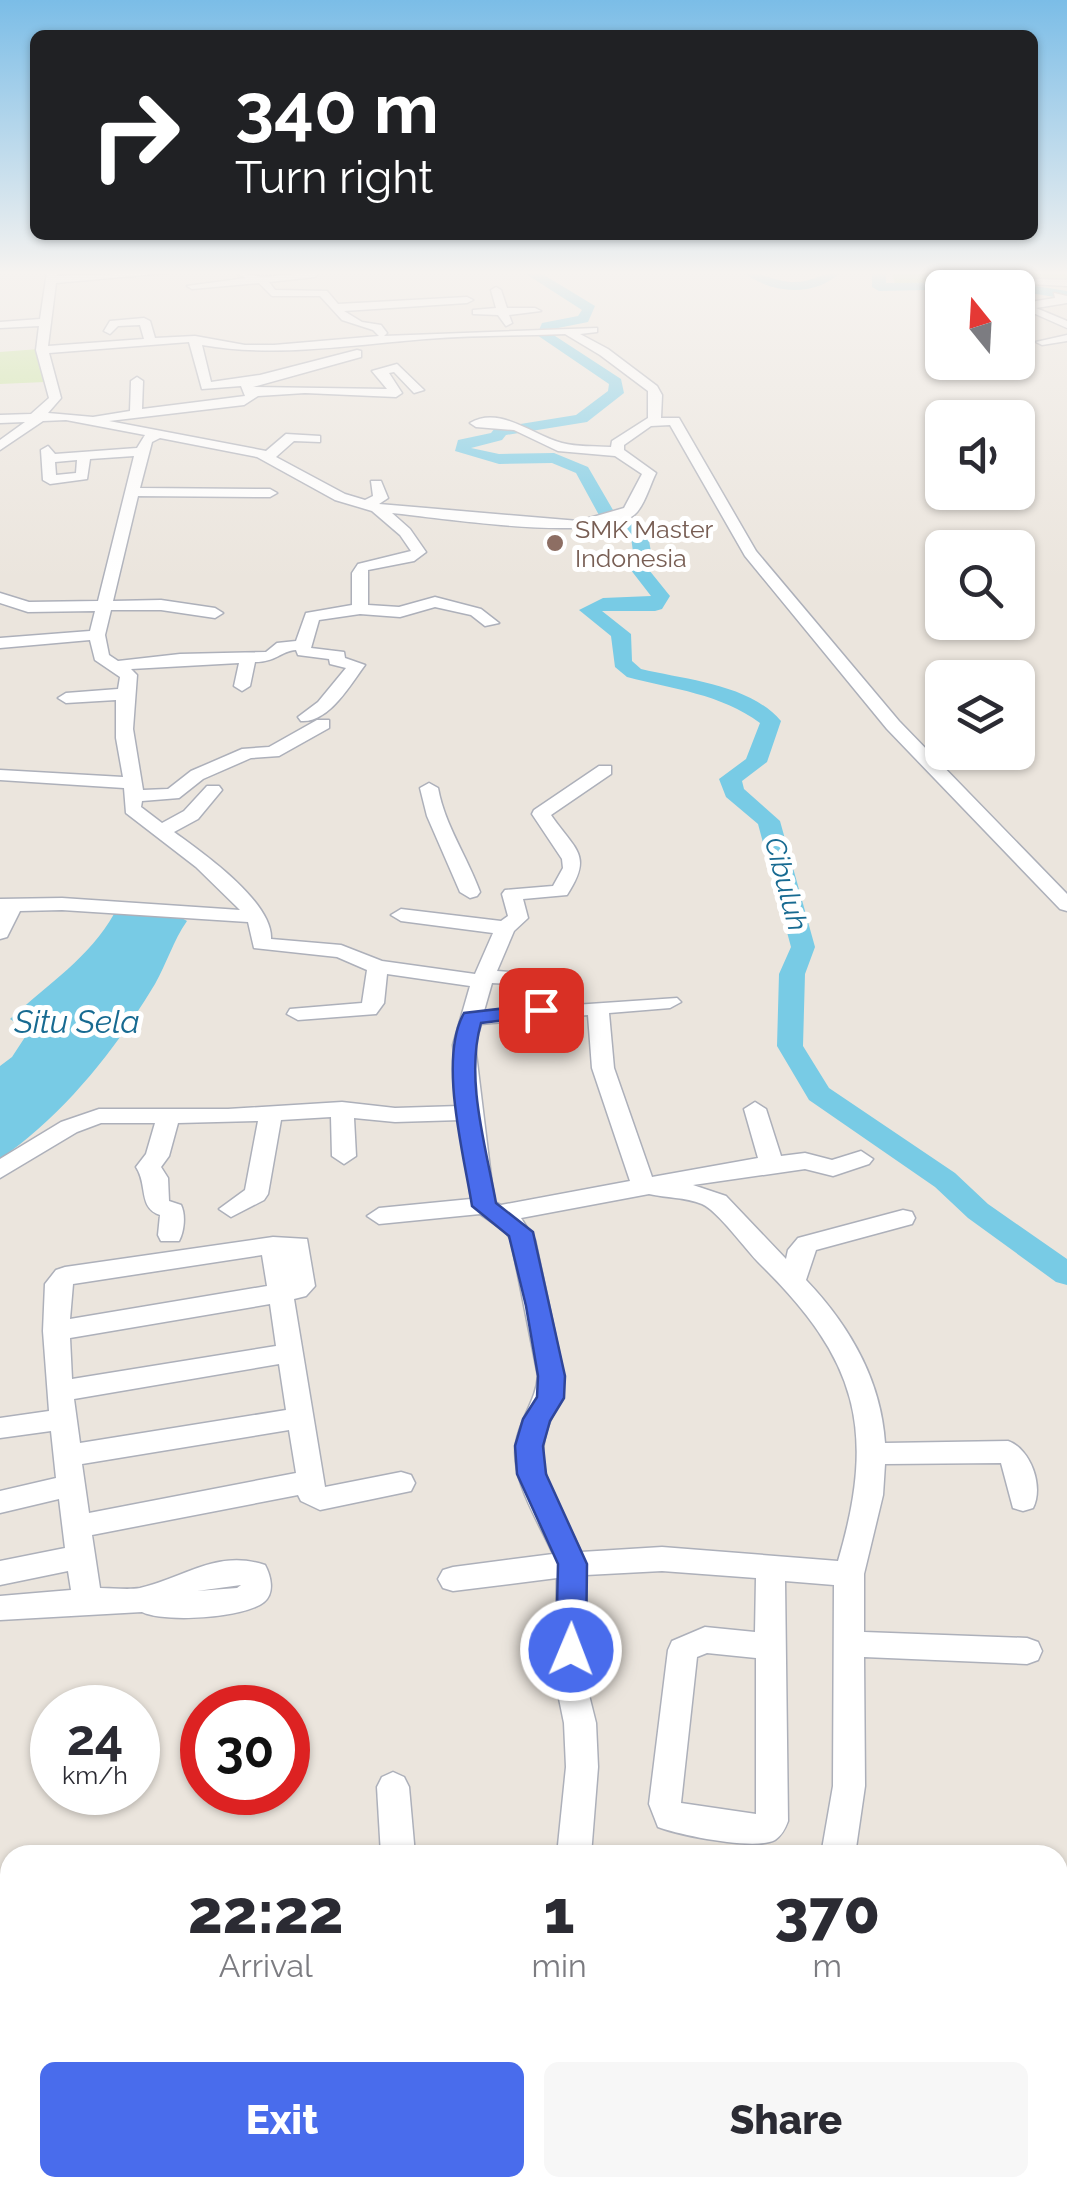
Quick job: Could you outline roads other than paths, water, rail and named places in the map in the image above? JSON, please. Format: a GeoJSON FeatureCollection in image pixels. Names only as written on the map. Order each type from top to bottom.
{"type":"FeatureCollection","features":[{"type":"Feature","properties":{"kind":"street"},"geometry":{"type":"LineString","coordinates":[[0,446],[52,404],[55,398],[49,374]]}},
{"type":"Feature","properties":{"kind":"street"},"geometry":{"type":"LineString","coordinates":[[203,374],[206,386],[396,392],[384,374]]}},
{"type":"Feature","properties":{"kind":"street"},"geometry":{"type":"LineString","coordinates":[[0,419],[38,416],[91,420],[244,401],[252,397],[251,387],[258,374]]}},
{"type":"Feature","properties":{"kind":"street"},"geometry":{"type":"LineString","coordinates":[[251,387],[289,374]]}},
{"type":"Feature","properties":{"kind":"street"},"geometry":{"type":"LineString","coordinates":[[404,374],[418,390]]}},
{"type":"Feature","properties":{"kind":"street"},"geometry":{"type":"LineString","coordinates":[[634,374],[656,395],[654,420]]}},
{"type":"Feature","properties":{"kind":"street"},"geometry":{"type":"LineString","coordinates":[[350,376],[344,380],[354,391]]}},
{"type":"Feature","properties":{"kind":"street"},"geometry":{"type":"LineString","coordinates":[[136,412],[137,381]]}},
{"type":"Feature","properties":{"kind":"street"},"geometry":{"type":"LineString","coordinates":[[91,420],[149,444]]}},
{"type":"Feature","properties":{"kind":"street"},"geometry":{"type":"LineString","coordinates":[[618,452],[619,441],[654,420],[677,423],[750,553],[893,725],[1067,905]]}},
{"type":"Feature","properties":{"kind":"street"},"geometry":{"type":"LineString","coordinates":[[84,456],[82,476],[50,480],[48,454],[84,456],[149,444],[268,456],[340,497],[371,507],[566,524],[614,519],[635,505],[649,472],[618,452],[553,446],[524,428],[476,423]]}},
{"type":"Feature","properties":{"kind":"street"},"geometry":{"type":"LineString","coordinates":[[268,456],[285,444],[312,442]]}},
{"type":"Feature","properties":{"kind":"street"},"geometry":{"type":"LineString","coordinates":[[149,444],[132,492],[97,635],[98,653],[129,675],[124,694],[124,728],[134,789],[132,809],[203,859],[256,917],[262,928],[261,944],[341,951],[378,967],[484,978],[525,978]]}},
{"type":"Feature","properties":{"kind":"street"},"geometry":{"type":"LineString","coordinates":[[371,507],[381,498],[376,484]]}},
{"type":"Feature","properties":{"kind":"street"},"geometry":{"type":"LineString","coordinates":[[132,492],[270,494]]}},
{"type":"Feature","properties":{"kind":"street"},"geometry":{"type":"LineString","coordinates":[[360,609],[360,569],[373,563],[409,558],[418,552],[404,532],[371,507]]}},
{"type":"Feature","properties":{"kind":"street"},"geometry":{"type":"LineString","coordinates":[[0,598],[28,607],[161,605],[216,613]]}},
{"type":"Feature","properties":{"kind":"street"},"geometry":{"type":"LineString","coordinates":[[0,776],[172,795],[197,775],[248,753],[272,752],[315,720],[357,665],[336,661],[338,656],[304,652],[312,616],[360,609],[403,612],[435,602],[476,612],[490,623]]}},
{"type":"Feature","properties":{"kind":"street"},"geometry":{"type":"LineString","coordinates":[[0,643],[97,635]]}},
{"type":"Feature","properties":{"kind":"street"},"geometry":{"type":"LineString","coordinates":[[117,666],[180,659],[270,657],[283,646],[303,646]]}},
{"type":"Feature","properties":{"kind":"street"},"geometry":{"type":"LineString","coordinates":[[242,686],[248,658]]}},
{"type":"Feature","properties":{"kind":"street"},"geometry":{"type":"LineString","coordinates":[[66,698],[124,694]]}},
{"type":"Feature","properties":{"kind":"street"},"geometry":{"type":"LineString","coordinates":[[429,788],[429,807],[463,871],[467,892],[563,890],[574,864],[541,814],[605,770]]}},
{"type":"Feature","properties":{"kind":"street"},"geometry":{"type":"LineString","coordinates":[[163,830],[191,815],[214,790]]}},
{"type":"Feature","properties":{"kind":"street"},"geometry":{"type":"LineString","coordinates":[[512,894],[519,914],[506,928],[484,978],[464,1045],[469,1113],[491,1210],[520,1232],[552,1376],[550,1398],[530,1436],[532,1474],[572,1564],[570,1680],[580,1723],[582,1767],[575,1845]]}},
{"type":"Feature","properties":{"kind":"street"},"geometry":{"type":"LineString","coordinates":[[0,933],[6,904],[256,917]]}},
{"type":"Feature","properties":{"kind":"street"},"geometry":{"type":"LineString","coordinates":[[401,915],[506,928]]}},
{"type":"Feature","properties":{"kind":"street"},"geometry":{"type":"LineString","coordinates":[[298,1014],[368,1009],[374,1003],[378,967]]}},
{"type":"Feature","properties":{"kind":"street"},"geometry":{"type":"LineString","coordinates":[[472,1018],[543,1000],[598,1007],[670,1002]]}},
{"type":"Feature","properties":{"kind":"street"},"geometry":{"type":"LineString","coordinates":[[598,1007],[603,1068],[643,1184]]}},
{"type":"Feature","properties":{"kind":"street"},"geometry":{"type":"LineString","coordinates":[[0,1170],[81,1122],[110,1116],[168,1118],[342,1109],[395,1115],[469,1113]]}},
{"type":"Feature","properties":{"kind":"street"},"geometry":{"type":"LineString","coordinates":[[342,1109],[344,1156]]}},
{"type":"Feature","properties":{"kind":"street"},"geometry":{"type":"LineString","coordinates":[[755,1109],[772,1164]]}},
{"type":"Feature","properties":{"kind":"street"},"geometry":{"type":"LineString","coordinates":[[231,1209],[256,1194],[271,1114]]}},
{"type":"Feature","properties":{"kind":"street"},"geometry":{"type":"LineString","coordinates":[[168,1118],[157,1156],[148,1168],[156,1178],[157,1206],[172,1211],[170,1235]]}},
{"type":"Feature","properties":{"kind":"street"},"geometry":{"type":"LineString","coordinates":[[379,1216],[491,1210],[772,1164],[805,1162],[833,1168],[861,1159]]}},
{"type":"Feature","properties":{"kind":"street"},"geometry":{"type":"LineString","coordinates":[[643,1184],[711,1198],[794,1282],[836,1334],[860,1372],[874,1454],[866,1512],[849,1574],[849,1786],[840,1845]]}},
{"type":"Feature","properties":{"kind":"street"},"geometry":{"type":"LineString","coordinates":[[794,1282],[800,1250],[807,1244],[903,1218]]}},
{"type":"Feature","properties":{"kind":"street"},"geometry":{"type":"LineString","coordinates":[[87,1601],[61,1405],[56,1330],[58,1284],[65,1276],[273,1245],[311,1493],[320,1499],[401,1483]]}},
{"type":"Feature","properties":{"kind":"street"},"geometry":{"type":"LineString","coordinates":[[56,1330],[283,1295]]}},
{"type":"Feature","properties":{"kind":"street"},"geometry":{"type":"LineString","coordinates":[[0,1428],[61,1405],[288,1353]]}},
{"type":"Feature","properties":{"kind":"street"},"geometry":{"type":"LineString","coordinates":[[68,1455],[301,1418]]}},
{"type":"Feature","properties":{"kind":"street"},"geometry":{"type":"LineString","coordinates":[[874,1454],[1008,1452],[1018,1464],[1022,1500]]}},
{"type":"Feature","properties":{"kind":"street"},"geometry":{"type":"LineString","coordinates":[[76,1527],[311,1481]]}},
{"type":"Feature","properties":{"kind":"street"},"geometry":{"type":"LineString","coordinates":[[0,1502],[72,1485]]}},
{"type":"Feature","properties":{"kind":"street"},"geometry":{"type":"LineString","coordinates":[[0,1573],[79,1558]]}},
{"type":"Feature","properties":{"kind":"street"},"geometry":{"type":"LineString","coordinates":[[454,1579],[572,1564],[662,1559],[849,1574]]}},
{"type":"Feature","properties":{"kind":"street"},"geometry":{"type":"LineString","coordinates":[[770,1567],[771,1647],[772,1821],[765,1828],[754,1829],[670,1816],[665,1804],[683,1650],[706,1640],[771,1647]]}},
{"type":"Feature","properties":{"kind":"street"},"geometry":{"type":"LineString","coordinates":[[0,1608],[146,1600]]}},
{"type":"Feature","properties":{"kind":"street"},"geometry":{"type":"LineString","coordinates":[[849,1644],[1027,1651]]}},
{"type":"Feature","properties":{"kind":"street"},"geometry":{"type":"LineString","coordinates":[[393,1787],[397,1845]]}},
{"type":"Feature","properties":{"kind":"water","name":"Situ Sela"},"geometry":{"type":"Polygon","coordinates":[[[114,914],[180,917],[187,921],[155,984],[105,1057],[45,1123],[0,1159],[0,1066],[12,1057],[29,1031],[10,1019],[93,944],[114,914]]]}},
{"type":"Feature","properties":{"kind":"waterway","name":"Cibuluh"},"geometry":{"type":"LineString","coordinates":[[604,374],[616,382],[616,393],[581,419],[501,431],[496,437],[464,443],[463,451],[499,459],[554,458],[582,470],[606,513],[639,535],[642,552],[636,565],[661,596],[655,605],[603,604],[588,610],[621,634],[622,663],[634,673],[746,703],[771,721],[756,762],[730,779],[734,792],[769,821],[803,947],[792,974],[790,1046],[819,1094],[945,1180],[978,1211],[1067,1274]]}},
{"type":"Feature","properties":{"kind":"place","name":"SMK Master Indonesia"},"geometry":{"type":"Point","coordinates":[555,543]}}]}
